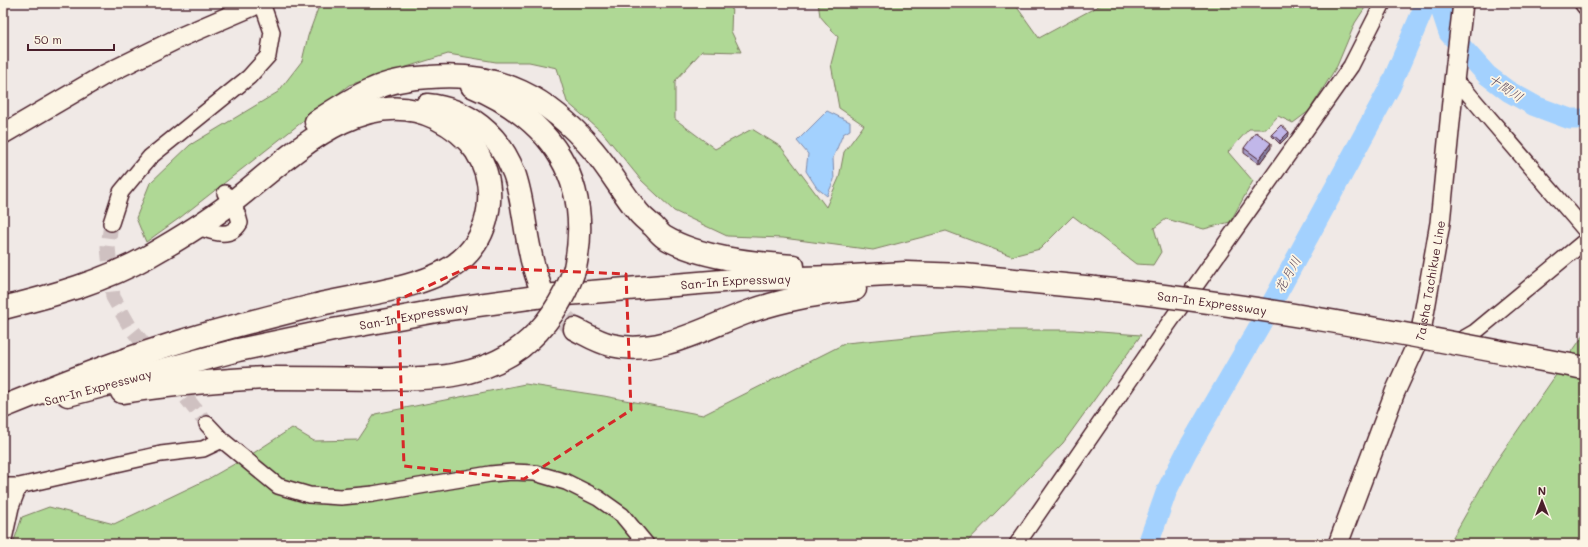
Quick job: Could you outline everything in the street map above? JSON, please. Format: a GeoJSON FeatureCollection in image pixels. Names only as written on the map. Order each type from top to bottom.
{"type":"FeatureCollection","features":[{"type":"Feature","properties":{"kind":"highway"},"geometry":{"type":"LineString","coordinates":[[4,411],[157,387],[217,381],[271,378],[419,379],[449,376],[472,372],[494,364],[512,354],[543,327],[557,309],[568,288],[575,268],[579,246],[580,225],[572,182],[564,163],[553,146],[536,126],[525,116],[508,104],[486,92],[464,83],[438,76]]}},
{"type":"Feature","properties":{"kind":"highway"},"geometry":{"type":"LineString","coordinates":[[3,308],[52,295],[101,278],[146,258],[198,227],[228,197],[293,138],[341,106],[372,89],[406,78],[438,76],[474,77],[497,82],[524,92],[544,104],[570,125],[594,152],[638,213],[664,236],[698,252],[748,262],[906,277]]}},
{"type":"Feature","properties":{"kind":"highway"},"geometry":{"type":"LineString","coordinates":[[3,297],[50,285],[97,268],[143,248],[228,197],[303,146],[340,123],[361,114],[379,109],[405,105],[444,107],[460,113],[478,123],[504,153],[514,173],[520,194],[530,252],[547,290]]}},
{"type":"Feature","properties":{"kind":"highway"},"geometry":{"type":"LineString","coordinates":[[4,411],[114,363],[176,343],[266,318],[422,281],[443,272],[460,261],[475,245],[484,227],[488,210],[490,191],[482,160],[472,145],[446,122],[427,114],[401,109],[379,109]]}},
{"type":"Feature","properties":{"kind":"highway","name":"San-In Expressway"},"geometry":{"type":"LineString","coordinates":[[4,411],[230,352],[325,331],[547,290],[735,280],[834,277],[964,276],[1095,291],[1194,300],[1374,328],[1585,368]]}},
{"type":"Feature","properties":{"kind":"highway"},"geometry":{"type":"LineString","coordinates":[[575,328],[591,338],[611,345],[629,348],[647,346],[679,339],[751,311],[802,296],[906,277]]}},
{"type":"Feature","properties":{"kind":"highway","name":"San-In Expressway"},"geometry":{"type":"LineString","coordinates":[[1095,291],[1381,336],[1585,374]]}},
{"type":"Feature","properties":{"kind":"main road"},"geometry":{"type":"LineString","coordinates":[[3,134],[104,75],[181,37],[261,3]]}},
{"type":"Feature","properties":{"kind":"main road","name":"Taisha Tachikue Line"},"geometry":{"type":"LineString","coordinates":[[1338,544],[1395,392],[1420,337],[1440,223],[1463,3]]}},
{"type":"Feature","properties":{"kind":"street"},"geometry":{"type":"LineString","coordinates":[[111,223],[121,192],[150,157],[250,77],[268,56],[272,32],[261,3]]}},
{"type":"Feature","properties":{"kind":"street"},"geometry":{"type":"LineString","coordinates":[[1017,544],[1167,326],[1351,66],[1383,3]]}},
{"type":"Feature","properties":{"kind":"street"},"geometry":{"type":"LineString","coordinates":[[1582,3],[1585,7]]}},
{"type":"Feature","properties":{"kind":"street"},"geometry":{"type":"LineString","coordinates":[[1454,81],[1466,91],[1585,230]]}},
{"type":"Feature","properties":{"kind":"street"},"geometry":{"type":"LineString","coordinates":[[1420,337],[1445,342],[1460,340],[1475,332],[1585,241]]}},
{"type":"Feature","properties":{"kind":"street"},"geometry":{"type":"LineString","coordinates":[[207,424],[222,440],[278,486],[309,495],[349,496],[373,494],[490,474],[512,472],[535,474],[566,482],[598,498],[622,515],[646,544]]}},
{"type":"Feature","properties":{"kind":"street"},"geometry":{"type":"LineString","coordinates":[[3,486],[19,486],[161,454],[203,449],[222,440]]}},
{"type":"Feature","properties":{"kind":"street"},"geometry":{"type":"LineString","coordinates":[[3,544],[11,507],[19,486]]}},
{"type":"Feature","properties":{"kind":"highlighted area"},"geometry":{"type":"Polygon","coordinates":[[[469,267],[626,274],[631,410],[524,479],[404,466],[398,300],[469,267]]]}},
{"type":"Feature","properties":{"kind":"green space"},"geometry":{"type":"Polygon","coordinates":[[[320,3],[732,3],[731,31],[741,52],[702,51],[675,81],[675,119],[715,149],[752,129],[781,147],[826,207],[839,178],[844,152],[864,125],[839,108],[831,64],[838,37],[820,16],[818,3],[1014,3],[1039,38],[1104,3],[1368,3],[1355,23],[1337,66],[1309,111],[1293,123],[1278,116],[1266,129],[1249,129],[1228,152],[1253,181],[1230,222],[1204,229],[1166,219],[1154,228],[1161,252],[1153,265],[1136,264],[1073,216],[1040,249],[1012,256],[946,231],[873,250],[783,238],[727,236],[674,211],[641,180],[603,133],[567,102],[557,68],[529,62],[496,62],[448,54],[349,85],[181,217],[146,242],[136,218],[150,183],[190,145],[278,92],[302,61],[308,36],[320,3]]]}},
{"type":"Feature","properties":{"kind":"green space"},"geometry":{"type":"Polygon","coordinates":[[[980,330],[1073,330],[1141,335],[1063,443],[965,544],[13,544],[22,517],[49,507],[114,524],[208,479],[252,454],[292,428],[314,441],[358,440],[375,414],[525,384],[604,396],[703,415],[846,343],[980,330]]]}},
{"type":"Feature","properties":{"kind":"green space"},"geometry":{"type":"Polygon","coordinates":[[[1585,333],[1585,544],[1449,544],[1495,463],[1585,333]]]}},
{"type":"Feature","properties":{"kind":"water"},"geometry":{"type":"Polygon","coordinates":[[[827,111],[850,122],[850,130],[843,134],[833,158],[834,180],[827,196],[817,188],[806,171],[808,154],[797,141],[827,111]]]}},
{"type":"Feature","properties":{"kind":"building"},"geometry":{"type":"Polygon","coordinates":[[[1281,125],[1289,132],[1280,141],[1272,134],[1281,125]]]}},
{"type":"Feature","properties":{"kind":"building"},"geometry":{"type":"Polygon","coordinates":[[[1256,132],[1271,143],[1259,159],[1244,148],[1256,132]]]}},
{"type":"Feature","properties":{"kind":"waterway","name":"花月川"},"geometry":{"type":"LineString","coordinates":[[1148,544],[1167,490],[1187,451],[1260,325],[1390,87],[1426,3]]}},
{"type":"Feature","properties":{"kind":"waterway","name":"十間川"},"geometry":{"type":"LineString","coordinates":[[1439,3],[1449,33],[1487,75],[1508,91],[1535,106],[1570,119],[1585,119]]}},
{"type":"Feature","properties":{"kind":"tunnel"},"geometry":{"type":"LineString","coordinates":[[111,223],[108,247],[113,297],[130,327],[155,358]]}},
{"type":"Feature","properties":{"kind":"tunnel"},"geometry":{"type":"LineString","coordinates":[[545,294],[562,317],[575,329]]}},
{"type":"Feature","properties":{"kind":"tunnel"},"geometry":{"type":"LineString","coordinates":[[172,380],[207,424]]}}]}
